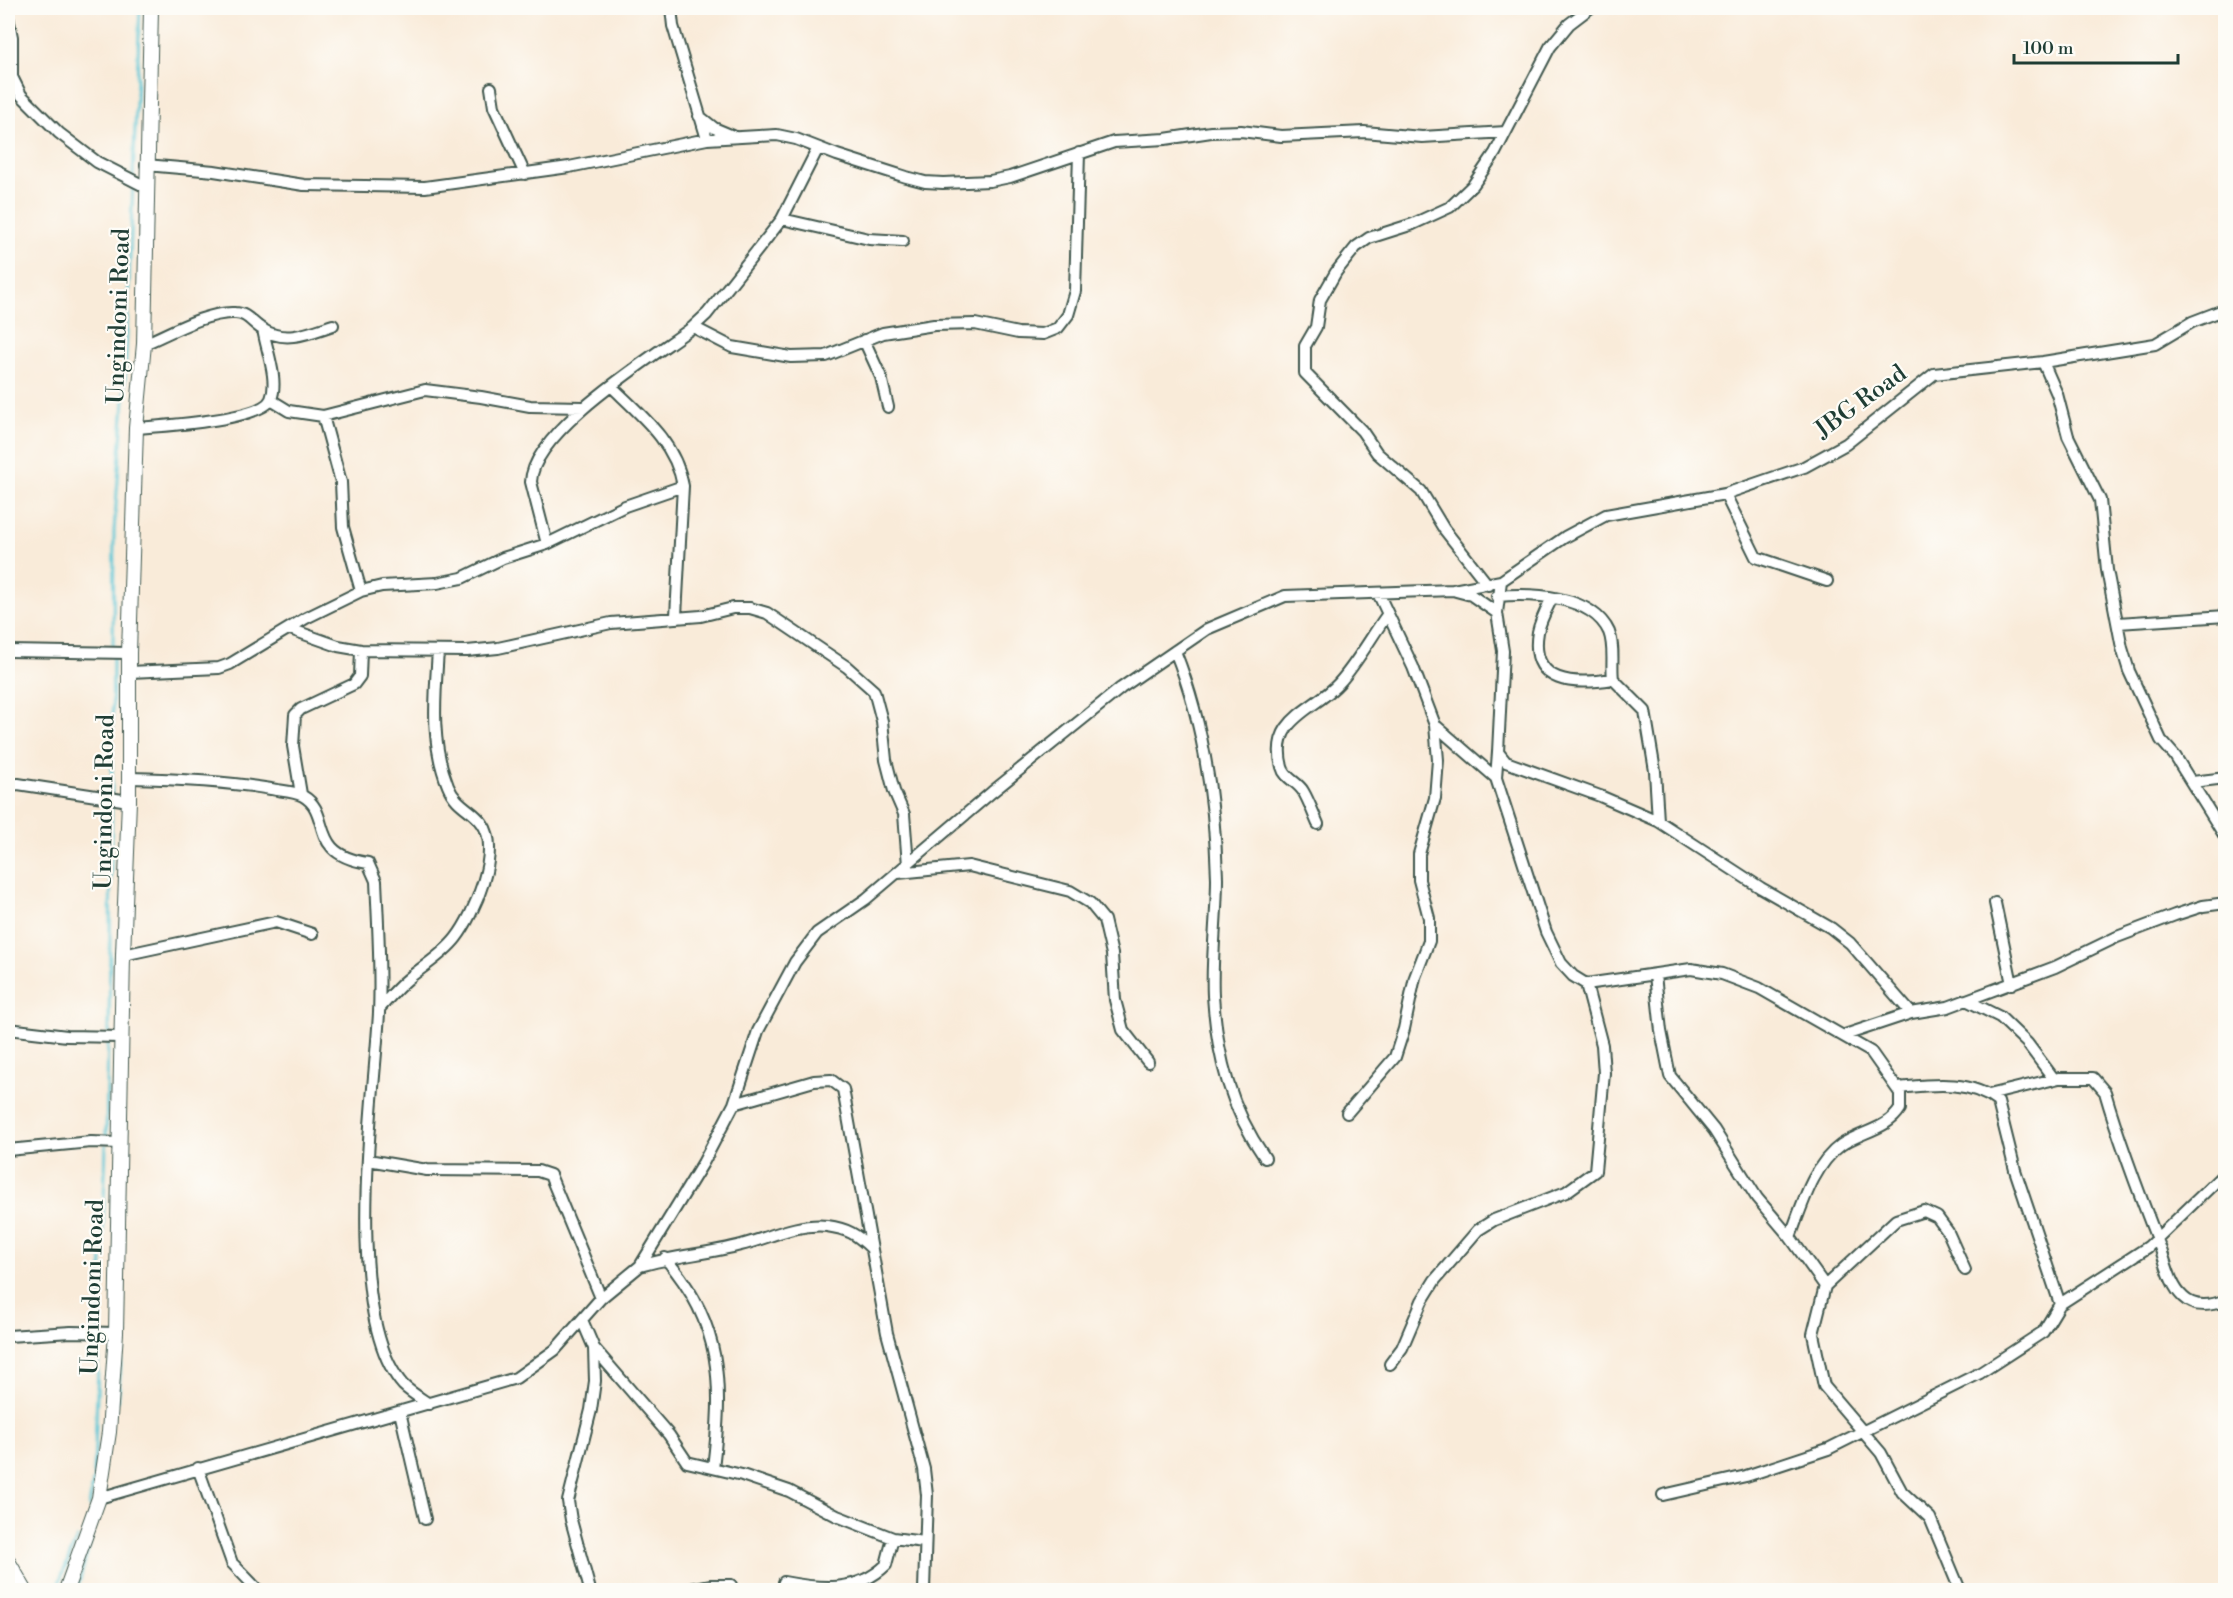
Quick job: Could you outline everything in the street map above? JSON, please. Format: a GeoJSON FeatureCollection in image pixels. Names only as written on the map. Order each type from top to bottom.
{"type":"FeatureCollection","features":[{"type":"Feature","properties":{"kind":"main road","name":"Ungindoni Road"},"geometry":{"type":"LineString","coordinates":[[66,1590],[99,1498],[109,1432],[116,1333],[123,955],[129,801],[129,653],[136,428],[144,344],[151,8]]}},
{"type":"Feature","properties":{"kind":"main road"},"geometry":{"type":"LineString","coordinates":[[8,1561],[25,1590]]}},
{"type":"Feature","properties":{"kind":"street"},"geometry":{"type":"LineString","coordinates":[[671,8],[673,26],[698,116],[707,139]]}},
{"type":"Feature","properties":{"kind":"street"},"geometry":{"type":"LineString","coordinates":[[1488,585],[1444,529],[1420,491],[1377,453],[1362,431],[1305,373],[1304,360],[1308,338],[1316,327],[1320,300],[1336,272],[1356,247],[1384,231],[1413,224],[1450,207],[1473,184],[1506,132],[1550,47],[1569,24],[1590,8]]}},
{"type":"Feature","properties":{"kind":"street"},"geometry":{"type":"LineString","coordinates":[[8,17],[12,37],[10,77],[21,95],[59,133],[97,162],[146,187]]}},
{"type":"Feature","properties":{"kind":"street"},"geometry":{"type":"LineString","coordinates":[[491,88],[494,107],[525,174]]}},
{"type":"Feature","properties":{"kind":"street"},"geometry":{"type":"LineString","coordinates":[[698,116],[707,124],[733,136]]}},
{"type":"Feature","properties":{"kind":"street"},"geometry":{"type":"LineString","coordinates":[[146,165],[214,171],[304,185],[356,188],[425,187],[599,162],[707,139],[777,135],[906,177],[925,182],[943,183],[1000,179],[1114,142],[1165,139],[1211,132],[1241,131],[1281,136],[1364,132],[1432,136],[1506,132]]}},
{"type":"Feature","properties":{"kind":"street"},"geometry":{"type":"LineString","coordinates":[[547,543],[533,492],[531,473],[537,461],[583,406],[693,327],[721,297],[782,219],[818,148]]}},
{"type":"Feature","properties":{"kind":"street"},"geometry":{"type":"LineString","coordinates":[[693,327],[732,347],[783,357],[826,356],[864,340],[901,329],[975,324],[1018,333],[1043,334],[1058,328],[1068,315],[1075,291],[1079,153]]}},
{"type":"Feature","properties":{"kind":"street"},"geometry":{"type":"LineString","coordinates":[[782,219],[869,239],[903,241]]}},
{"type":"Feature","properties":{"kind":"street","name":"JBG Road"},"geometry":{"type":"LineString","coordinates":[[640,1266],[703,1163],[734,1104],[758,1031],[795,962],[816,933],[866,900],[992,792],[1103,703],[1207,629],[1285,596],[1453,590],[1501,581],[1565,537],[1606,515],[1725,494],[1803,467],[1846,444],[1934,374],[2043,362],[2155,344],[2192,322],[2226,309]]}},
{"type":"Feature","properties":{"kind":"street"},"geometry":{"type":"LineString","coordinates":[[144,344],[215,315],[235,313],[247,316],[263,329],[291,337],[333,325]]}},
{"type":"Feature","properties":{"kind":"street"},"geometry":{"type":"LineString","coordinates":[[136,428],[212,422],[264,406],[271,400],[274,384],[263,329]]}},
{"type":"Feature","properties":{"kind":"street"},"geometry":{"type":"LineString","coordinates":[[864,340],[880,377],[888,407]]}},
{"type":"Feature","properties":{"kind":"street"},"geometry":{"type":"LineString","coordinates":[[2043,362],[2057,394],[2068,436],[2100,500],[2107,570],[2122,648],[2138,692],[2161,740],[2175,756],[2226,838]]}},
{"type":"Feature","properties":{"kind":"street"},"geometry":{"type":"LineString","coordinates":[[611,386],[665,442],[680,471],[683,486],[676,616]]}},
{"type":"Feature","properties":{"kind":"street"},"geometry":{"type":"LineString","coordinates":[[271,400],[289,411],[323,416],[425,390],[481,396],[530,406],[583,406]]}},
{"type":"Feature","properties":{"kind":"street"},"geometry":{"type":"LineString","coordinates":[[323,416],[341,482],[343,527],[361,591]]}},
{"type":"Feature","properties":{"kind":"street"},"geometry":{"type":"LineString","coordinates":[[129,672],[219,668],[239,660],[306,618],[361,591],[382,586],[437,583],[462,578],[503,558],[547,543],[625,506],[683,486]]}},
{"type":"Feature","properties":{"kind":"street"},"geometry":{"type":"LineString","coordinates":[[1725,494],[1756,557],[1827,581]]}},
{"type":"Feature","properties":{"kind":"street"},"geometry":{"type":"LineString","coordinates":[[1501,581],[1497,596],[1497,613],[1503,651],[1496,778],[1546,932],[1561,963],[1573,976],[1586,984],[1691,969],[1722,974],[1759,988],[1845,1035],[1871,1052],[1900,1093],[1900,1109],[1896,1115],[1848,1140],[1832,1152],[1814,1178],[1790,1237]]}},
{"type":"Feature","properties":{"kind":"street"},"geometry":{"type":"LineString","coordinates":[[1453,590],[1471,595],[1497,613]]}},
{"type":"Feature","properties":{"kind":"street"},"geometry":{"type":"LineString","coordinates":[[1347,1113],[1395,1057],[1404,1029],[1415,977],[1429,942],[1429,918],[1419,880],[1419,854],[1435,798],[1438,760],[1435,725],[1413,667],[1378,593]]}},
{"type":"Feature","properties":{"kind":"street"},"geometry":{"type":"LineString","coordinates":[[1497,596],[1552,598],[1583,608],[1601,620],[1609,633],[1613,653],[1613,679],[1645,711],[1654,760],[1658,821]]}},
{"type":"Feature","properties":{"kind":"street"},"geometry":{"type":"LineString","coordinates":[[1552,598],[1538,630],[1537,648],[1540,663],[1545,671],[1553,676],[1579,683],[1613,679]]}},
{"type":"Feature","properties":{"kind":"street"},"geometry":{"type":"LineString","coordinates":[[290,629],[338,646],[361,650],[438,651],[498,648],[611,623],[676,616],[701,616],[733,608],[750,608],[767,613],[847,667],[874,691],[882,721],[886,760],[894,791],[904,814],[908,865]]}},
{"type":"Feature","properties":{"kind":"street"},"geometry":{"type":"LineString","coordinates":[[1318,824],[1302,789],[1289,779],[1282,769],[1279,748],[1284,732],[1293,719],[1338,684],[1387,615]]}},
{"type":"Feature","properties":{"kind":"street"},"geometry":{"type":"LineString","coordinates":[[2118,623],[2226,616]]}},
{"type":"Feature","properties":{"kind":"street"},"geometry":{"type":"LineString","coordinates":[[300,794],[293,747],[295,715],[301,709],[354,684],[360,676],[361,650]]}},
{"type":"Feature","properties":{"kind":"street"},"geometry":{"type":"LineString","coordinates":[[8,651],[129,653]]}},
{"type":"Feature","properties":{"kind":"street"},"geometry":{"type":"LineString","coordinates":[[379,1009],[407,980],[454,940],[469,920],[485,877],[486,831],[481,821],[458,802],[448,787],[436,740],[438,651]]}},
{"type":"Feature","properties":{"kind":"street"},"geometry":{"type":"LineString","coordinates":[[1175,651],[1189,687],[1210,792],[1217,877],[1213,996],[1226,1083],[1251,1137],[1265,1158]]}},
{"type":"Feature","properties":{"kind":"street"},"geometry":{"type":"LineString","coordinates":[[1435,725],[1496,778]]}},
{"type":"Feature","properties":{"kind":"street"},"geometry":{"type":"LineString","coordinates":[[1498,752],[1513,766],[1600,796],[1658,821],[1761,888],[1831,928],[1850,943],[1911,1013]]}},
{"type":"Feature","properties":{"kind":"street"},"geometry":{"type":"LineString","coordinates":[[129,778],[244,784],[300,794],[314,806],[323,835],[333,848],[352,861],[368,863],[373,869],[376,881],[379,1009],[365,1207],[372,1303],[386,1353],[404,1385],[429,1404]]}},
{"type":"Feature","properties":{"kind":"street"},"geometry":{"type":"LineString","coordinates":[[2192,782],[2226,778]]}},
{"type":"Feature","properties":{"kind":"street"},"geometry":{"type":"LineString","coordinates":[[8,786],[18,784],[129,801]]}},
{"type":"Feature","properties":{"kind":"street"},"geometry":{"type":"LineString","coordinates":[[897,873],[969,866],[1070,891],[1090,903],[1104,921],[1112,954],[1115,1000],[1123,1030],[1148,1062]]}},
{"type":"Feature","properties":{"kind":"street"},"geometry":{"type":"LineString","coordinates":[[1995,903],[2012,984]]}},
{"type":"Feature","properties":{"kind":"street"},"geometry":{"type":"LineString","coordinates":[[1845,1035],[1911,1013],[1948,1007],[2012,984],[2136,930],[2203,906],[2226,903]]}},
{"type":"Feature","properties":{"kind":"street"},"geometry":{"type":"LineString","coordinates":[[123,955],[276,921],[312,934]]}},
{"type":"Feature","properties":{"kind":"street"},"geometry":{"type":"LineString","coordinates":[[1655,975],[1661,1031],[1670,1076],[1714,1130],[1757,1198],[1790,1237],[1825,1286]]}},
{"type":"Feature","properties":{"kind":"street"},"geometry":{"type":"LineString","coordinates":[[1390,1364],[1402,1348],[1422,1301],[1435,1280],[1478,1230],[1494,1220],[1566,1192],[1595,1171],[1604,1073],[1602,1045],[1586,984]]}},
{"type":"Feature","properties":{"kind":"street"},"geometry":{"type":"LineString","coordinates":[[1966,1000],[2000,1017],[2026,1043],[2054,1079]]}},
{"type":"Feature","properties":{"kind":"street"},"geometry":{"type":"LineString","coordinates":[[8,1029],[88,1037],[121,1037]]}},
{"type":"Feature","properties":{"kind":"street"},"geometry":{"type":"LineString","coordinates":[[1989,1095],[2054,1079],[2093,1078],[2101,1085],[2148,1221],[2182,1296],[2192,1304],[2205,1305],[2226,1300]]}},
{"type":"Feature","properties":{"kind":"street"},"geometry":{"type":"LineString","coordinates":[[734,1104],[814,1081],[831,1080],[843,1089],[890,1342],[924,1469],[927,1504],[924,1590]]}},
{"type":"Feature","properties":{"kind":"street"},"geometry":{"type":"LineString","coordinates":[[1897,1088],[1952,1085],[1977,1089],[1998,1102],[2015,1170],[2060,1304]]}},
{"type":"Feature","properties":{"kind":"street"},"geometry":{"type":"LineString","coordinates":[[8,1150],[91,1142],[120,1143]]}},
{"type":"Feature","properties":{"kind":"street"},"geometry":{"type":"LineString","coordinates":[[368,1160],[427,1170],[538,1171],[550,1175],[601,1298]]}},
{"type":"Feature","properties":{"kind":"street"},"geometry":{"type":"LineString","coordinates":[[1663,1495],[1795,1461],[1864,1432],[1940,1390],[1980,1372],[2043,1332],[2060,1304],[2120,1268],[2157,1239],[2226,1172]]}},
{"type":"Feature","properties":{"kind":"street"},"geometry":{"type":"LineString","coordinates":[[1960,1590],[1930,1518],[1902,1492],[1881,1453],[1824,1386],[1813,1334],[1825,1286],[1896,1220],[1924,1211],[1937,1217],[1965,1270]]}},
{"type":"Feature","properties":{"kind":"street"},"geometry":{"type":"LineString","coordinates":[[99,1498],[516,1378],[555,1350],[601,1298],[640,1266],[666,1258],[742,1245],[795,1229],[825,1226],[854,1232],[871,1248]]}},
{"type":"Feature","properties":{"kind":"street"},"geometry":{"type":"LineString","coordinates":[[666,1258],[695,1298],[711,1338],[717,1366],[719,1419],[713,1468]]}},
{"type":"Feature","properties":{"kind":"street"},"geometry":{"type":"LineString","coordinates":[[582,1320],[594,1348],[654,1417],[687,1462],[789,1491],[837,1516],[893,1538],[924,1542]]}},
{"type":"Feature","properties":{"kind":"street"},"geometry":{"type":"LineString","coordinates":[[8,1336],[71,1332],[116,1333]]}},
{"type":"Feature","properties":{"kind":"street"},"geometry":{"type":"LineString","coordinates":[[590,1590],[568,1501],[592,1406],[595,1381],[594,1348]]}},
{"type":"Feature","properties":{"kind":"street"},"geometry":{"type":"LineString","coordinates":[[400,1412],[425,1519]]}},
{"type":"Feature","properties":{"kind":"street"},"geometry":{"type":"LineString","coordinates":[[198,1468],[232,1563],[258,1590]]}},
{"type":"Feature","properties":{"kind":"street"},"geometry":{"type":"LineString","coordinates":[[784,1582],[823,1589],[836,1588],[878,1573],[886,1565],[893,1538]]}},
{"type":"Feature","properties":{"kind":"street"},"geometry":{"type":"LineString","coordinates":[[685,1590],[710,1585],[731,1585]]}},
{"type":"Feature","properties":{"kind":"waterway"},"geometry":{"type":"LineString","coordinates":[[133,177],[140,8]]}},
{"type":"Feature","properties":{"kind":"waterway"},"geometry":{"type":"LineString","coordinates":[[113,650],[114,531],[124,402],[133,183]]}},
{"type":"Feature","properties":{"kind":"waterway"},"geometry":{"type":"LineString","coordinates":[[109,1034],[113,657]]}},
{"type":"Feature","properties":{"kind":"waterway"},"geometry":{"type":"LineString","coordinates":[[106,1139],[108,1040]]}},
{"type":"Feature","properties":{"kind":"waterway"},"geometry":{"type":"LineString","coordinates":[[89,1507],[94,1476],[106,1145]]}},
{"type":"Feature","properties":{"kind":"waterway"},"geometry":{"type":"LineString","coordinates":[[118,1401],[121,1360]]}},
{"type":"Feature","properties":{"kind":"waterway"},"geometry":{"type":"LineString","coordinates":[[56,1590],[77,1538]]}},
{"type":"Feature","properties":{"kind":"waterway"},"geometry":{"type":"LineString","coordinates":[[77,1590],[90,1543]]}}]}
